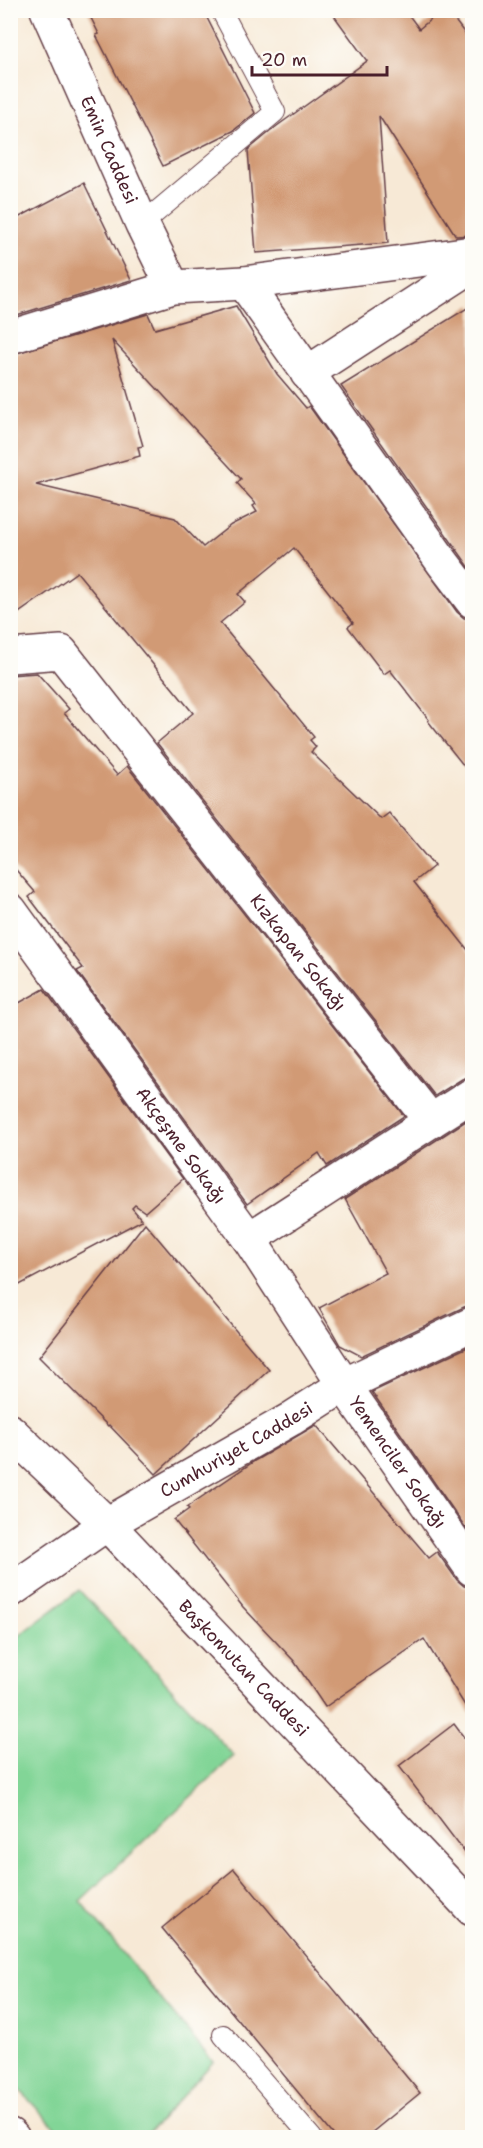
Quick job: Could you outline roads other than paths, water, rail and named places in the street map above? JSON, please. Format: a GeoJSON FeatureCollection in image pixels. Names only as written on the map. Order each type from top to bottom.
{"type":"FeatureCollection","features":[{"type":"Feature","properties":{"kind":"street","name":"Emin Caddesi"},"geometry":{"type":"LineString","coordinates":[[47,10],[142,224],[173,287]]}},
{"type":"Feature","properties":{"kind":"street"},"geometry":{"type":"LineString","coordinates":[[10,337],[173,287],[244,284],[472,253]]}},
{"type":"Feature","properties":{"kind":"street"},"geometry":{"type":"LineString","coordinates":[[308,373],[472,266]]}},
{"type":"Feature","properties":{"kind":"street"},"geometry":{"type":"LineString","coordinates":[[244,284],[472,601]]}},
{"type":"Feature","properties":{"kind":"street","name":"Kızkapan Sokağı"},"geometry":{"type":"LineString","coordinates":[[10,656],[61,652],[431,1121]]}},
{"type":"Feature","properties":{"kind":"street","name":"Akçeşme Sokağı"},"geometry":{"type":"LineString","coordinates":[[10,910],[249,1239],[344,1385]]}},
{"type":"Feature","properties":{"kind":"street"},"geometry":{"type":"LineString","coordinates":[[249,1239],[472,1095]]}},
{"type":"Feature","properties":{"kind":"street","name":"Cumhuriyet Caddesi"},"geometry":{"type":"LineString","coordinates":[[10,1592],[107,1524],[291,1419],[344,1385],[472,1324]]}},
{"type":"Feature","properties":{"kind":"street","name":"Yemenciler Sokağı"},"geometry":{"type":"LineString","coordinates":[[344,1385],[472,1569]]}},
{"type":"Feature","properties":{"kind":"street","name":"Başkomutan Caddesi"},"geometry":{"type":"LineString","coordinates":[[10,1431],[107,1524],[472,1909]]}},
{"type":"Feature","properties":{"kind":"lane"},"geometry":{"type":"LineString","coordinates":[[142,224],[275,112],[221,10]]}},
{"type":"Feature","properties":{"kind":"lane"},"geometry":{"type":"LineString","coordinates":[[223,2035],[312,2138]]}}]}
